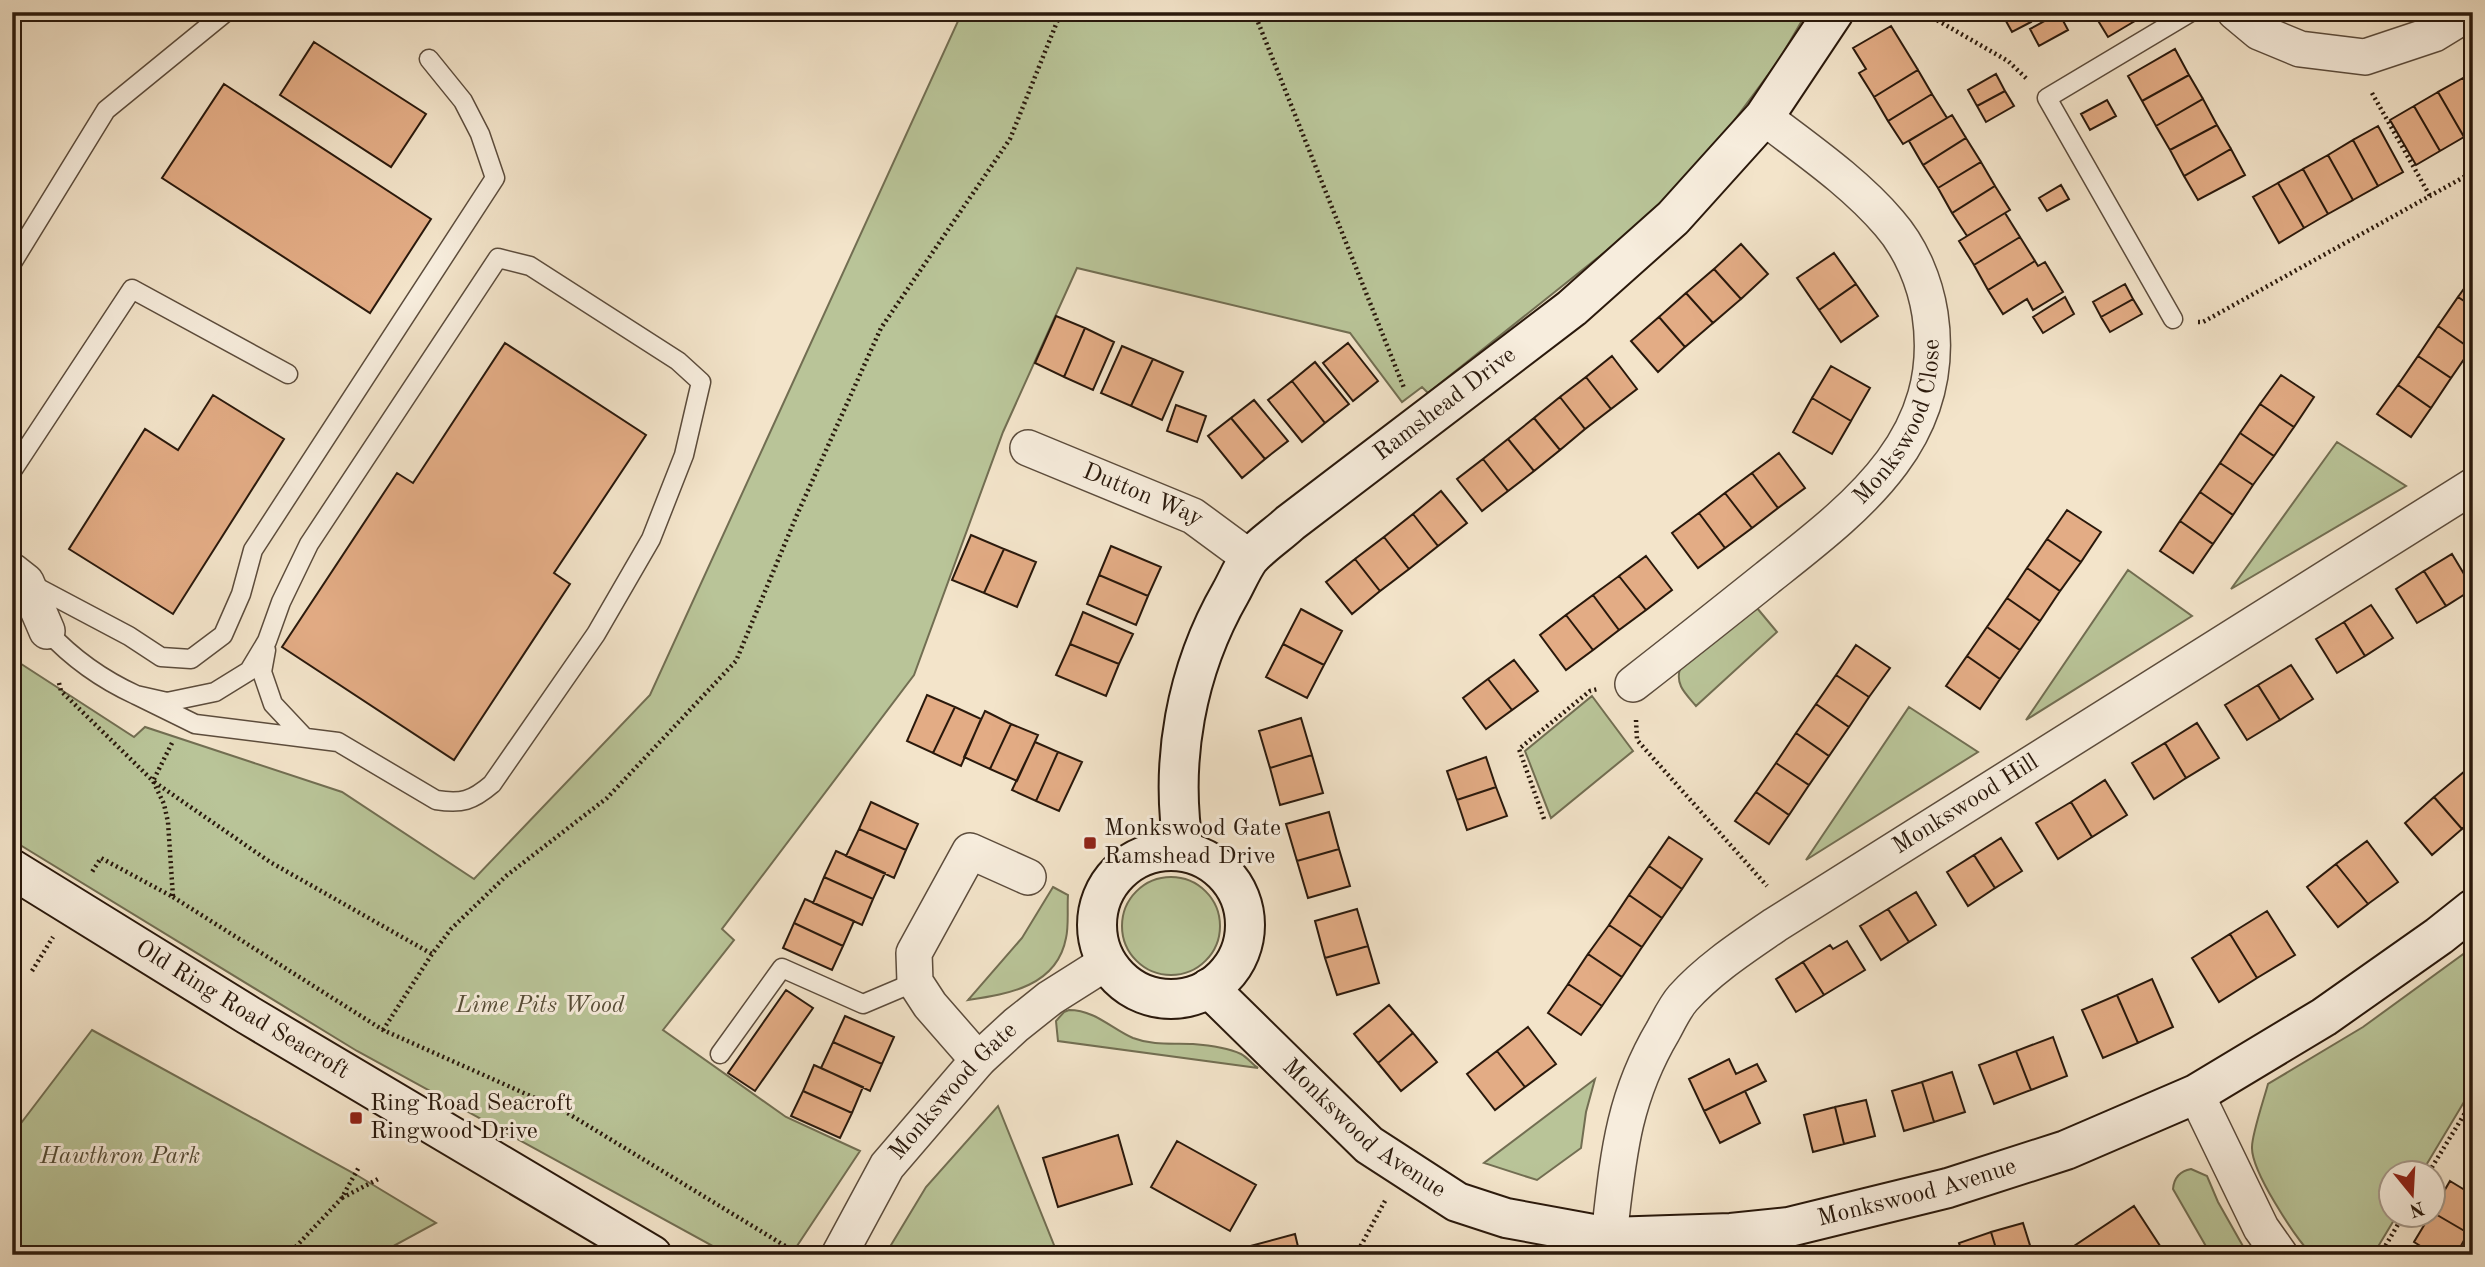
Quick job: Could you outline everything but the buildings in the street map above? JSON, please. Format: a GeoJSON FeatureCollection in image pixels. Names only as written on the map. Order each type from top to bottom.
{"type":"FeatureCollection","features":[{"type":"Feature","properties":{"kind":"street","name":"Ramshead Drive"},"geometry":{"type":"LineString","coordinates":[[1184,851],[1178,815],[1179,772],[1188,693],[1214,620],[1250,558],[1290,523],[1572,308],[1663,227],[1764,117],[1834,12]]}},
{"type":"Feature","properties":{"kind":"street"},"geometry":{"type":"LineString","coordinates":[[2235,12],[2259,32],[2301,49],[2365,57],[2428,23],[2470,12]]}},
{"type":"Feature","properties":{"kind":"street","name":"Monkswood Close"},"geometry":{"type":"LineString","coordinates":[[1633,684],[1834,525],[1870,492],[1894,463],[1909,438],[1921,413],[1929,385],[1932,329],[1928,301],[1907,249],[1891,225],[1872,204],[1827,164],[1764,117]]}},
{"type":"Feature","properties":{"kind":"street","name":"Dutton Way"},"geometry":{"type":"LineString","coordinates":[[1028,448],[1193,516],[1250,558]]}},
{"type":"Feature","properties":{"kind":"street","name":"Monkswood Hill"},"geometry":{"type":"LineString","coordinates":[[1609,1237],[1621,1140],[1635,1087],[1655,1044],[1681,1000],[1720,963],[1790,916],[2473,486]]}},
{"type":"Feature","properties":{"kind":"street"},"geometry":{"type":"LineString","coordinates":[[19,577],[47,631]]}},
{"type":"Feature","properties":{"kind":"street"},"geometry":{"type":"LineString","coordinates":[[978,1060],[930,1005],[915,982],[914,953],[970,851],[1028,877]]}},
{"type":"Feature","properties":{"kind":"street"},"geometry":{"type":"LineString","coordinates":[[1162,851],[1184,851],[1205,858],[1222,870],[1236,887],[1244,908],[1245,929],[1241,951],[1218,984],[1200,994],[1181,999],[1160,999],[1141,993],[1124,983],[1107,962],[1100,949],[1096,927],[1099,905],[1108,885],[1122,869],[1140,857],[1162,851]]}},
{"type":"Feature","properties":{"kind":"street","name":"Old Ring Road Seacroft"},"geometry":{"type":"LineString","coordinates":[[12,869],[248,1015],[652,1255]]}},
{"type":"Feature","properties":{"kind":"street","name":"Monkswood Avenue"},"geometry":{"type":"LineString","coordinates":[[1209,988],[1368,1145],[1457,1202],[1506,1218],[1609,1237],[1731,1233],[1789,1227],[1935,1191],[2066,1150],[2196,1094],[2324,1017],[2473,909]]}},
{"type":"Feature","properties":{"kind":"street","name":"Monkswood Gate"},"geometry":{"type":"LineString","coordinates":[[839,1255],[887,1166],[978,1060],[1050,998],[1107,962]]}},
{"type":"Feature","properties":{"kind":"street"},"geometry":{"type":"LineString","coordinates":[[2196,1094],[2261,1228],[2280,1255]]}},
{"type":"Feature","properties":{"kind":"lane"},"geometry":{"type":"LineString","coordinates":[[12,263],[106,110],[226,12]]}},
{"type":"Feature","properties":{"kind":"lane"},"geometry":{"type":"LineString","coordinates":[[2173,319],[2047,98],[2191,12]]}},
{"type":"Feature","properties":{"kind":"lane"},"geometry":{"type":"LineString","coordinates":[[19,577],[129,636],[161,657],[191,659],[223,635],[241,594],[253,550],[495,178],[480,134],[463,101],[429,60]]}},
{"type":"Feature","properties":{"kind":"lane"},"geometry":{"type":"LineString","coordinates":[[47,631],[78,661],[106,681],[195,724],[338,742],[436,800],[454,802],[475,798],[492,784],[596,634],[652,539],[684,455],[701,382],[678,361],[530,266],[498,258],[309,544],[281,602],[267,641],[262,672],[272,704],[304,737]]}},
{"type":"Feature","properties":{"kind":"lane"},"geometry":{"type":"LineString","coordinates":[[12,471],[132,289],[288,374]]}},
{"type":"Feature","properties":{"kind":"lane"},"geometry":{"type":"LineString","coordinates":[[136,695],[167,702],[215,692],[248,671],[267,641]]}},
{"type":"Feature","properties":{"kind":"lane"},"geometry":{"type":"LineString","coordinates":[[720,1054],[782,968],[863,1004],[915,982]]}},
{"type":"Feature","properties":{"kind":"path"},"geometry":{"type":"LineString","coordinates":[[383,1030],[451,929],[506,876],[607,799],[736,661],[796,517],[881,328],[1010,139],[1061,12]]}},
{"type":"Feature","properties":{"kind":"path"},"geometry":{"type":"LineString","coordinates":[[1254,12],[1419,425]]}},
{"type":"Feature","properties":{"kind":"path"},"geometry":{"type":"LineString","coordinates":[[1923,12],[2008,61],[2047,98]]}},
{"type":"Feature","properties":{"kind":"path"},"geometry":{"type":"LineString","coordinates":[[2365,57],[2367,85],[2430,196]]}},
{"type":"Feature","properties":{"kind":"path"},"geometry":{"type":"LineString","coordinates":[[2173,319],[2203,322],[2473,172]]}},
{"type":"Feature","properties":{"kind":"path"},"geometry":{"type":"LineString","coordinates":[[47,631],[61,691],[153,781],[270,862],[432,954]]}},
{"type":"Feature","properties":{"kind":"path"},"geometry":{"type":"LineString","coordinates":[[1544,819],[1520,749],[1590,691],[1633,684],[1637,740],[1790,916]]}},
{"type":"Feature","properties":{"kind":"path"},"geometry":{"type":"LineString","coordinates":[[153,781],[164,804],[168,822],[173,897]]}},
{"type":"Feature","properties":{"kind":"path"},"geometry":{"type":"LineString","coordinates":[[72,904],[101,858],[173,897],[383,1030],[564,1111],[800,1255]]}},
{"type":"Feature","properties":{"kind":"path"},"geometry":{"type":"LineString","coordinates":[[2438,1158],[2473,1100]]}},
{"type":"Feature","properties":{"kind":"path"},"geometry":{"type":"LineString","coordinates":[[288,1255],[341,1199],[359,1167]]}},
{"type":"Feature","properties":{"kind":"path"},"geometry":{"type":"LineString","coordinates":[[1358,1251],[1402,1168]]}},
{"type":"Feature","properties":{"kind":"path"},"geometry":{"type":"LineString","coordinates":[[341,1199],[380,1178]]}},
{"type":"Feature","properties":{"kind":"path"},"geometry":{"type":"LineString","coordinates":[[2380,1255],[2396,1228]]}},
{"type":"Feature","properties":{"kind":"green space","name":"Lime Pits Wood"},"geometry":{"type":"Polygon","coordinates":[[[957,12],[1807,12],[1779,60],[1713,149],[1640,224],[1428,393],[1422,387],[1402,402],[1350,333],[1077,268],[1003,432],[914,675],[722,929],[734,940],[663,1030],[786,1117],[860,1151],[791,1255],[729,1255],[357,1051],[12,840],[12,658],[134,737],[145,727],[342,792],[474,879],[650,695],[959,19],[957,12]]]}},
{"type":"Feature","properties":{"kind":"green space"},"geometry":{"type":"Polygon","coordinates":[[[2337,442],[2406,486],[2231,589],[2337,442]]]}},
{"type":"Feature","properties":{"kind":"green space"},"geometry":{"type":"Polygon","coordinates":[[[2128,570],[2192,616],[2026,720],[2128,570]]]}},
{"type":"Feature","properties":{"kind":"green space"},"geometry":{"type":"Polygon","coordinates":[[[1757,608],[1777,632],[1696,706],[1680,685],[1680,669],[1757,608]]]}},
{"type":"Feature","properties":{"kind":"green space"},"geometry":{"type":"Polygon","coordinates":[[[1592,696],[1633,751],[1551,818],[1525,751],[1592,696]]]}},
{"type":"Feature","properties":{"kind":"green space"},"geometry":{"type":"Polygon","coordinates":[[[1909,707],[1978,752],[1806,860],[1909,707]]]}},
{"type":"Feature","properties":{"kind":"green space"},"geometry":{"type":"Polygon","coordinates":[[[1171,877],[1190,881],[1206,891],[1216,907],[1220,926],[1216,945],[1206,961],[1190,971],[1171,975],[1152,971],[1136,961],[1126,945],[1122,926],[1126,907],[1136,891],[1152,881],[1171,877]]]}},
{"type":"Feature","properties":{"kind":"green space"},"geometry":{"type":"Polygon","coordinates":[[[1053,887],[1068,895],[1066,938],[1053,967],[1029,985],[999,995],[968,1000],[1022,938],[1053,887]]]}},
{"type":"Feature","properties":{"kind":"green space"},"geometry":{"type":"Polygon","coordinates":[[[2473,947],[2473,1087],[2430,1158],[2376,1158],[2376,1228],[2389,1228],[2373,1255],[2312,1255],[2295,1234],[2266,1187],[2254,1158],[2254,1134],[2268,1084],[2363,1027],[2473,947]]]}},
{"type":"Feature","properties":{"kind":"green space"},"geometry":{"type":"Polygon","coordinates":[[[1069,1010],[1095,1016],[1141,1041],[1198,1044],[1230,1050],[1243,1055],[1258,1068],[1058,1041],[1056,1021],[1069,1010]]]}},
{"type":"Feature","properties":{"kind":"green space","name":"Hawthron Park"},"geometry":{"type":"Polygon","coordinates":[[[92,1030],[355,1174],[436,1223],[377,1255],[17,1255],[12,1245],[12,1135],[92,1030]]]}},
{"type":"Feature","properties":{"kind":"green space"},"geometry":{"type":"Polygon","coordinates":[[[1595,1079],[1586,1112],[1581,1148],[1537,1180],[1484,1163],[1595,1079]]]}},
{"type":"Feature","properties":{"kind":"green space"},"geometry":{"type":"Polygon","coordinates":[[[998,1106],[1058,1255],[885,1255],[926,1187],[998,1106]]]}},
{"type":"Feature","properties":{"kind":"green space"},"geometry":{"type":"Polygon","coordinates":[[[2191,1169],[2207,1176],[2218,1202],[2248,1255],[2211,1255],[2173,1189],[2178,1176],[2191,1169]]]}},
{"type":"Feature","properties":{"kind":"place","name":"Monkswood Gate Ramshead Drive"},"geometry":{"type":"Point","coordinates":[1090,843]}},
{"type":"Feature","properties":{"kind":"place","name":"Ring Road Seacroft Ringwood Drive"},"geometry":{"type":"Point","coordinates":[356,1118]}}]}
